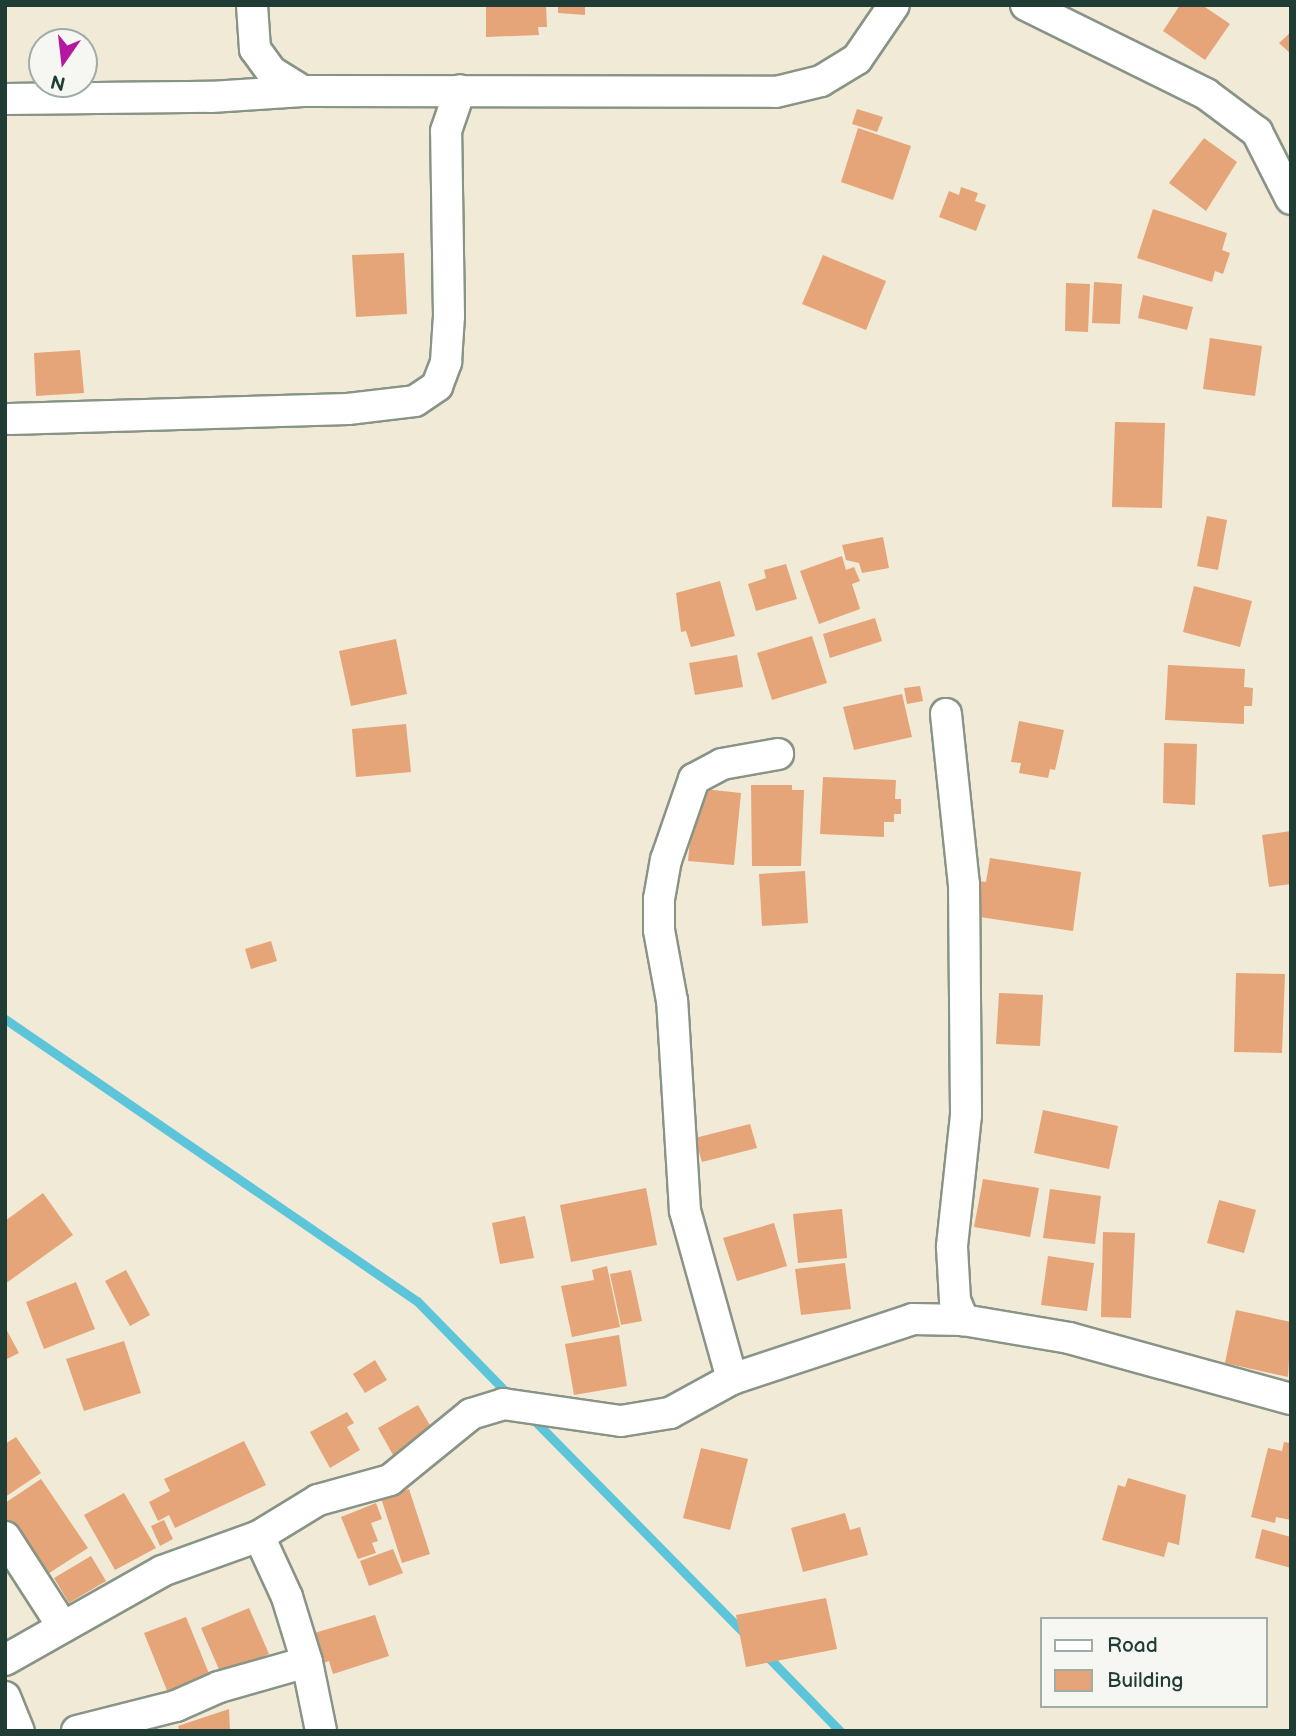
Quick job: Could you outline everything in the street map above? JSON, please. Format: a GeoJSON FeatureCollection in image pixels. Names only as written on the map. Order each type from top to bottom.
{"type":"FeatureCollection","features":[{"type":"Feature","properties":{"kind":"street"},"geometry":{"type":"LineString","coordinates":[[252,5],[255,49],[272,72],[303,91]]}},
{"type":"Feature","properties":{"kind":"street"},"geometry":{"type":"LineString","coordinates":[[5,99],[211,97],[303,91],[776,92],[821,81],[857,59],[894,5]]}},
{"type":"Feature","properties":{"kind":"street"},"geometry":{"type":"LineString","coordinates":[[1026,5],[1216,102],[1257,132],[1291,199]]}},
{"type":"Feature","properties":{"kind":"street"},"geometry":{"type":"LineString","coordinates":[[10,419],[348,409],[415,401],[437,386],[446,362],[449,316],[446,131],[460,90]]}},
{"type":"Feature","properties":{"kind":"street"},"geometry":{"type":"LineString","coordinates":[[946,714],[964,884],[966,1115],[952,1247],[955,1300],[964,1320]]}},
{"type":"Feature","properties":{"kind":"street"},"geometry":{"type":"LineString","coordinates":[[732,1379],[685,1211],[672,1001],[659,930],[659,899],[666,860],[694,779],[722,764],[778,754]]}},
{"type":"Feature","properties":{"kind":"street"},"geometry":{"type":"LineString","coordinates":[[5,1660],[162,1571],[260,1536],[318,1500],[390,1480],[471,1413],[503,1404],[621,1421],[670,1413],[732,1379],[913,1319],[964,1320],[1069,1338],[1291,1398]]}},
{"type":"Feature","properties":{"kind":"street"},"geometry":{"type":"LineString","coordinates":[[260,1536],[287,1597],[307,1662],[321,1731]]}},
{"type":"Feature","properties":{"kind":"street"},"geometry":{"type":"LineString","coordinates":[[5,1537],[62,1627]]}},
{"type":"Feature","properties":{"kind":"street"},"geometry":{"type":"LineString","coordinates":[[78,1731],[176,1706],[219,1687],[307,1662]]}},
{"type":"Feature","properties":{"kind":"street"},"geometry":{"type":"LineString","coordinates":[[5,1697],[19,1731]]}},
{"type":"Feature","properties":{"kind":"building"},"geometry":{"type":"Polygon","coordinates":[[[486,5],[546,5],[547,27],[538,27],[539,35],[486,37],[486,5]]]}},
{"type":"Feature","properties":{"kind":"building"},"geometry":{"type":"Polygon","coordinates":[[[558,5],[585,5],[585,15],[558,13],[558,5]]]}},
{"type":"Feature","properties":{"kind":"building"},"geometry":{"type":"Polygon","coordinates":[[[1180,5],[1202,5],[1230,24],[1205,60],[1163,31],[1180,5]]]}},
{"type":"Feature","properties":{"kind":"building"},"geometry":{"type":"Polygon","coordinates":[[[1291,32],[1291,54],[1279,43],[1291,32]]]}},
{"type":"Feature","properties":{"kind":"building"},"geometry":{"type":"Polygon","coordinates":[[[857,109],[883,117],[877,132],[852,124],[857,109]]]}},
{"type":"Feature","properties":{"kind":"building"},"geometry":{"type":"Polygon","coordinates":[[[858,128],[911,146],[893,200],[841,182],[858,128]]]}},
{"type":"Feature","properties":{"kind":"building"},"geometry":{"type":"Polygon","coordinates":[[[1204,138],[1237,162],[1206,211],[1169,183],[1204,138]]]}},
{"type":"Feature","properties":{"kind":"building"},"geometry":{"type":"Polygon","coordinates":[[[961,187],[978,193],[975,201],[986,205],[976,231],[939,217],[949,191],[959,195],[961,187]]]}},
{"type":"Feature","properties":{"kind":"building"},"geometry":{"type":"Polygon","coordinates":[[[1153,209],[1227,233],[1222,250],[1230,253],[1223,274],[1215,271],[1212,282],[1137,258],[1153,209]]]}},
{"type":"Feature","properties":{"kind":"building"},"geometry":{"type":"Polygon","coordinates":[[[404,253],[407,314],[356,317],[352,255],[404,253]]]}},
{"type":"Feature","properties":{"kind":"building"},"geometry":{"type":"Polygon","coordinates":[[[823,255],[886,281],[866,330],[802,304],[823,255]]]}},
{"type":"Feature","properties":{"kind":"building"},"geometry":{"type":"Polygon","coordinates":[[[1094,282],[1122,284],[1120,324],[1092,323],[1094,282]]]}},
{"type":"Feature","properties":{"kind":"building"},"geometry":{"type":"Polygon","coordinates":[[[1066,283],[1090,284],[1088,332],[1065,331],[1066,283]]]}},
{"type":"Feature","properties":{"kind":"building"},"geometry":{"type":"Polygon","coordinates":[[[1143,295],[1193,307],[1187,330],[1138,318],[1143,295]]]}},
{"type":"Feature","properties":{"kind":"building"},"geometry":{"type":"Polygon","coordinates":[[[1210,338],[1262,346],[1255,396],[1203,389],[1210,338]]]}},
{"type":"Feature","properties":{"kind":"building"},"geometry":{"type":"Polygon","coordinates":[[[80,350],[84,393],[36,396],[34,353],[80,350]]]}},
{"type":"Feature","properties":{"kind":"building"},"geometry":{"type":"Polygon","coordinates":[[[1115,422],[1165,423],[1162,508],[1112,507],[1115,422]]]}},
{"type":"Feature","properties":{"kind":"building"},"geometry":{"type":"Polygon","coordinates":[[[1207,516],[1227,520],[1218,570],[1197,566],[1207,516]]]}},
{"type":"Feature","properties":{"kind":"building"},"geometry":{"type":"Polygon","coordinates":[[[883,537],[889,568],[862,573],[859,563],[846,560],[842,545],[883,537]]]}},
{"type":"Feature","properties":{"kind":"building"},"geometry":{"type":"Polygon","coordinates":[[[842,556],[846,570],[854,567],[860,581],[852,584],[860,609],[819,624],[800,571],[842,556]]]}},
{"type":"Feature","properties":{"kind":"building"},"geometry":{"type":"Polygon","coordinates":[[[786,564],[797,599],[756,611],[748,584],[766,578],[764,570],[786,564]]]}},
{"type":"Feature","properties":{"kind":"building"},"geometry":{"type":"Polygon","coordinates":[[[720,581],[735,636],[691,647],[686,631],[681,632],[676,593],[720,581]]]}},
{"type":"Feature","properties":{"kind":"building"},"geometry":{"type":"Polygon","coordinates":[[[1194,586],[1252,601],[1240,647],[1183,632],[1194,586]]]}},
{"type":"Feature","properties":{"kind":"building"},"geometry":{"type":"Polygon","coordinates":[[[875,618],[882,641],[830,658],[823,634],[875,618]]]}},
{"type":"Feature","properties":{"kind":"building"},"geometry":{"type":"Polygon","coordinates":[[[812,636],[827,683],[772,700],[757,653],[812,636]]]}},
{"type":"Feature","properties":{"kind":"building"},"geometry":{"type":"Polygon","coordinates":[[[396,639],[407,694],[351,706],[339,651],[396,639]]]}},
{"type":"Feature","properties":{"kind":"building"},"geometry":{"type":"Polygon","coordinates":[[[737,655],[743,687],[695,695],[689,663],[737,655]]]}},
{"type":"Feature","properties":{"kind":"building"},"geometry":{"type":"Polygon","coordinates":[[[1168,665],[1245,669],[1244,687],[1253,688],[1252,706],[1244,706],[1244,724],[1165,720],[1168,665]]]}},
{"type":"Feature","properties":{"kind":"building"},"geometry":{"type":"Polygon","coordinates":[[[920,686],[923,701],[907,704],[904,688],[920,686]]]}},
{"type":"Feature","properties":{"kind":"building"},"geometry":{"type":"Polygon","coordinates":[[[902,694],[912,737],[854,750],[843,707],[902,694]]]}},
{"type":"Feature","properties":{"kind":"building"},"geometry":{"type":"Polygon","coordinates":[[[1019,721],[1064,730],[1055,770],[1050,769],[1048,778],[1019,773],[1021,763],[1011,762],[1019,721]]]}},
{"type":"Feature","properties":{"kind":"building"},"geometry":{"type":"Polygon","coordinates":[[[406,724],[411,772],[356,777],[352,729],[406,724]]]}},
{"type":"Feature","properties":{"kind":"building"},"geometry":{"type":"Polygon","coordinates":[[[1164,743],[1197,744],[1195,805],[1163,803],[1164,743]]]}},
{"type":"Feature","properties":{"kind":"building"},"geometry":{"type":"Polygon","coordinates":[[[823,777],[896,780],[895,799],[901,799],[901,814],[894,814],[894,822],[884,822],[884,837],[820,834],[823,777]]]}},
{"type":"Feature","properties":{"kind":"building"},"geometry":{"type":"Polygon","coordinates":[[[751,785],[792,785],[792,790],[804,790],[801,866],[752,866],[751,785]]]}},
{"type":"Feature","properties":{"kind":"building"},"geometry":{"type":"Polygon","coordinates":[[[695,788],[741,793],[734,865],[688,861],[695,788]]]}},
{"type":"Feature","properties":{"kind":"building"},"geometry":{"type":"Polygon","coordinates":[[[1291,831],[1291,884],[1269,887],[1262,835],[1291,831]]]}},
{"type":"Feature","properties":{"kind":"building"},"geometry":{"type":"Polygon","coordinates":[[[990,858],[1081,872],[1073,931],[980,917],[981,911],[974,910],[978,881],[986,882],[990,858]]]}},
{"type":"Feature","properties":{"kind":"building"},"geometry":{"type":"Polygon","coordinates":[[[805,871],[808,923],[762,926],[759,874],[805,871]]]}},
{"type":"Feature","properties":{"kind":"building"},"geometry":{"type":"Polygon","coordinates":[[[271,941],[277,961],[251,969],[245,949],[271,941]]]}},
{"type":"Feature","properties":{"kind":"building"},"geometry":{"type":"Polygon","coordinates":[[[1236,973],[1285,974],[1282,1053],[1234,1052],[1236,973]]]}},
{"type":"Feature","properties":{"kind":"building"},"geometry":{"type":"Polygon","coordinates":[[[999,993],[1043,995],[1040,1046],[996,1044],[999,993]]]}},
{"type":"Feature","properties":{"kind":"building"},"geometry":{"type":"Polygon","coordinates":[[[1043,1110],[1118,1126],[1109,1169],[1034,1153],[1043,1110]]]}},
{"type":"Feature","properties":{"kind":"building"},"geometry":{"type":"Polygon","coordinates":[[[750,1124],[757,1148],[702,1162],[695,1138],[750,1124]]]}},
{"type":"Feature","properties":{"kind":"building"},"geometry":{"type":"Polygon","coordinates":[[[983,1179],[1039,1188],[1030,1237],[974,1227],[983,1179]]]}},
{"type":"Feature","properties":{"kind":"building"},"geometry":{"type":"Polygon","coordinates":[[[646,1188],[657,1245],[571,1262],[560,1205],[646,1188]]]}},
{"type":"Feature","properties":{"kind":"building"},"geometry":{"type":"Polygon","coordinates":[[[1050,1189],[1101,1196],[1095,1244],[1043,1238],[1050,1189]]]}},
{"type":"Feature","properties":{"kind":"building"},"geometry":{"type":"Polygon","coordinates":[[[43,1193],[73,1235],[5,1284],[5,1221],[43,1193]]]}},
{"type":"Feature","properties":{"kind":"building"},"geometry":{"type":"Polygon","coordinates":[[[1219,1200],[1256,1210],[1244,1253],[1207,1243],[1219,1200]]]}},
{"type":"Feature","properties":{"kind":"building"},"geometry":{"type":"Polygon","coordinates":[[[842,1209],[847,1258],[798,1263],[793,1214],[842,1209]]]}},
{"type":"Feature","properties":{"kind":"building"},"geometry":{"type":"Polygon","coordinates":[[[525,1216],[534,1258],[500,1264],[492,1223],[525,1216]]]}},
{"type":"Feature","properties":{"kind":"building"},"geometry":{"type":"Polygon","coordinates":[[[774,1223],[787,1266],[737,1281],[723,1238],[774,1223]]]}},
{"type":"Feature","properties":{"kind":"building"},"geometry":{"type":"Polygon","coordinates":[[[1103,1232],[1135,1233],[1131,1318],[1101,1317],[1103,1232]]]}},
{"type":"Feature","properties":{"kind":"building"},"geometry":{"type":"Polygon","coordinates":[[[1048,1256],[1094,1263],[1087,1311],[1041,1305],[1048,1256]]]}},
{"type":"Feature","properties":{"kind":"building"},"geometry":{"type":"Polygon","coordinates":[[[845,1263],[851,1309],[801,1315],[795,1269],[845,1263]]]}},
{"type":"Feature","properties":{"kind":"building"},"geometry":{"type":"Polygon","coordinates":[[[607,1266],[620,1327],[572,1337],[561,1286],[594,1280],[592,1270],[607,1266]]]}},
{"type":"Feature","properties":{"kind":"building"},"geometry":{"type":"Polygon","coordinates":[[[126,1270],[150,1315],[130,1326],[105,1281],[126,1270]]]}},
{"type":"Feature","properties":{"kind":"building"},"geometry":{"type":"Polygon","coordinates":[[[631,1270],[642,1321],[621,1325],[610,1274],[631,1270]]]}},
{"type":"Feature","properties":{"kind":"building"},"geometry":{"type":"Polygon","coordinates":[[[76,1282],[95,1329],[44,1349],[26,1302],[76,1282]]]}},
{"type":"Feature","properties":{"kind":"building"},"geometry":{"type":"Polygon","coordinates":[[[1236,1310],[1291,1322],[1288,1377],[1225,1363],[1236,1310]]]}},
{"type":"Feature","properties":{"kind":"building"},"geometry":{"type":"Polygon","coordinates":[[[5,1327],[19,1353],[5,1360],[5,1327]]]}},
{"type":"Feature","properties":{"kind":"building"},"geometry":{"type":"Polygon","coordinates":[[[619,1335],[627,1386],[574,1395],[565,1344],[619,1335]]]}},
{"type":"Feature","properties":{"kind":"building"},"geometry":{"type":"Polygon","coordinates":[[[124,1341],[141,1393],[84,1411],[66,1359],[124,1341]]]}},
{"type":"Feature","properties":{"kind":"building"},"geometry":{"type":"Polygon","coordinates":[[[375,1360],[387,1380],[365,1393],[353,1374],[375,1360]]]}},
{"type":"Feature","properties":{"kind":"building"},"geometry":{"type":"Polygon","coordinates":[[[418,1405],[434,1432],[393,1455],[378,1428],[418,1405]]]}},
{"type":"Feature","properties":{"kind":"building"},"geometry":{"type":"Polygon","coordinates":[[[347,1412],[354,1423],[347,1427],[360,1450],[330,1468],[310,1432],[347,1412]]]}},
{"type":"Feature","properties":{"kind":"building"},"geometry":{"type":"Polygon","coordinates":[[[16,1437],[41,1473],[5,1497],[5,1444],[16,1437]]]}},
{"type":"Feature","properties":{"kind":"building"},"geometry":{"type":"Polygon","coordinates":[[[244,1441],[266,1485],[175,1528],[169,1515],[158,1521],[149,1502],[170,1491],[164,1479],[244,1441]]]}},
{"type":"Feature","properties":{"kind":"building"},"geometry":{"type":"Polygon","coordinates":[[[1284,1442],[1291,1443],[1291,1520],[1276,1517],[1275,1523],[1251,1517],[1268,1448],[1282,1451],[1284,1442]]]}},
{"type":"Feature","properties":{"kind":"building"},"geometry":{"type":"Polygon","coordinates":[[[701,1448],[748,1459],[730,1530],[683,1518],[701,1448]]]}},
{"type":"Feature","properties":{"kind":"building"},"geometry":{"type":"Polygon","coordinates":[[[1128,1478],[1186,1495],[1179,1545],[1168,1542],[1164,1557],[1102,1540],[1118,1485],[1125,1487],[1128,1478]]]}},
{"type":"Feature","properties":{"kind":"building"},"geometry":{"type":"Polygon","coordinates":[[[41,1479],[88,1548],[43,1577],[5,1521],[5,1503],[41,1479]]]}},
{"type":"Feature","properties":{"kind":"building"},"geometry":{"type":"Polygon","coordinates":[[[409,1489],[430,1554],[402,1563],[381,1498],[409,1489]]]}},
{"type":"Feature","properties":{"kind":"building"},"geometry":{"type":"Polygon","coordinates":[[[124,1493],[156,1548],[115,1570],[84,1515],[124,1493]]]}},
{"type":"Feature","properties":{"kind":"building"},"geometry":{"type":"Polygon","coordinates":[[[376,1503],[382,1519],[371,1523],[378,1541],[372,1543],[376,1553],[358,1559],[341,1517],[376,1503]]]}},
{"type":"Feature","properties":{"kind":"building"},"geometry":{"type":"Polygon","coordinates":[[[845,1513],[850,1530],[860,1527],[868,1555],[803,1572],[791,1528],[845,1513]]]}},
{"type":"Feature","properties":{"kind":"building"},"geometry":{"type":"Polygon","coordinates":[[[164,1520],[173,1539],[160,1546],[151,1526],[164,1520]]]}},
{"type":"Feature","properties":{"kind":"building"},"geometry":{"type":"Polygon","coordinates":[[[1262,1529],[1291,1537],[1291,1568],[1255,1558],[1262,1529]]]}},
{"type":"Feature","properties":{"kind":"building"},"geometry":{"type":"Polygon","coordinates":[[[393,1549],[403,1573],[369,1586],[360,1561],[393,1549]]]}},
{"type":"Feature","properties":{"kind":"building"},"geometry":{"type":"Polygon","coordinates":[[[91,1556],[106,1581],[69,1603],[54,1578],[91,1556]]]}},
{"type":"Feature","properties":{"kind":"building"},"geometry":{"type":"Polygon","coordinates":[[[826,1598],[837,1649],[746,1667],[736,1615],[826,1598]]]}},
{"type":"Feature","properties":{"kind":"building"},"geometry":{"type":"Polygon","coordinates":[[[249,1608],[269,1654],[221,1674],[201,1628],[249,1608]]]}},
{"type":"Feature","properties":{"kind":"building"},"geometry":{"type":"Polygon","coordinates":[[[375,1615],[389,1656],[333,1674],[329,1661],[321,1664],[311,1634],[375,1615]]]}},
{"type":"Feature","properties":{"kind":"building"},"geometry":{"type":"Polygon","coordinates":[[[186,1617],[210,1676],[168,1693],[144,1633],[186,1617]]]}},
{"type":"Feature","properties":{"kind":"building"},"geometry":{"type":"Polygon","coordinates":[[[229,1709],[230,1731],[180,1731],[178,1726],[229,1709]]]}},
{"type":"Feature","properties":{"kind":"waterway"},"geometry":{"type":"LineString","coordinates":[[5,1019],[417,1301],[510,1396]]}},
{"type":"Feature","properties":{"kind":"waterway"},"geometry":{"type":"LineString","coordinates":[[530,1416],[746,1635]]}},
{"type":"Feature","properties":{"kind":"waterway"},"geometry":{"type":"LineString","coordinates":[[766,1655],[840,1731]]}}]}
